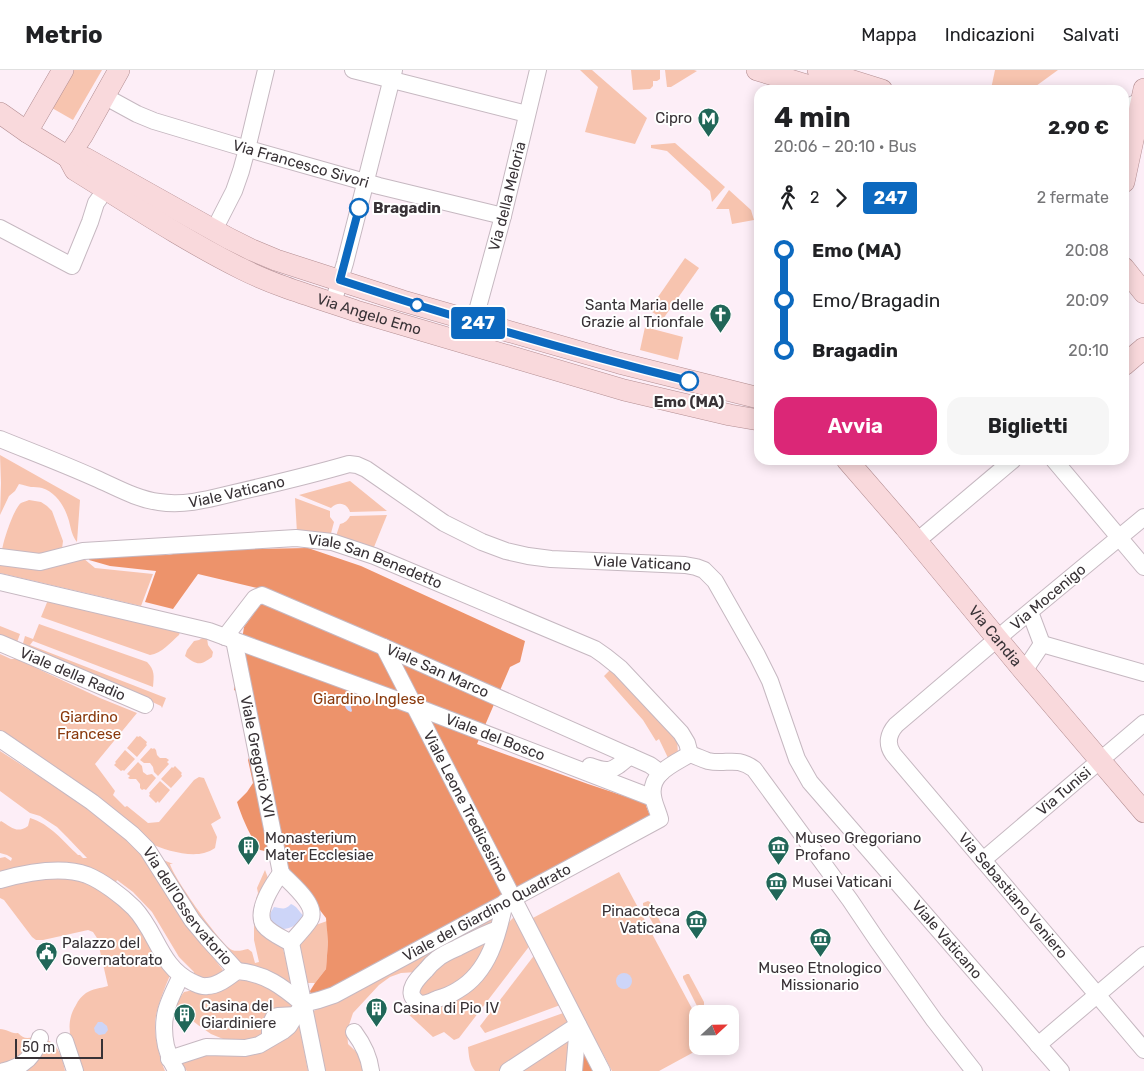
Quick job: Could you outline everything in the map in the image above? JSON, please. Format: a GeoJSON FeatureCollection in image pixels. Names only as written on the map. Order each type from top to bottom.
{"type":"FeatureCollection","features":[{"type":"Feature","properties":{"kind":"main road"},"geometry":{"type":"LineString","coordinates":[[26,132],[63,70]]}},
{"type":"Feature","properties":{"kind":"main road"},"geometry":{"type":"LineString","coordinates":[[68,157],[82,136],[118,70]]}},
{"type":"Feature","properties":{"kind":"main road"},"geometry":{"type":"LineString","coordinates":[[757,70],[778,84]]}},
{"type":"Feature","properties":{"kind":"main road"},"geometry":{"type":"LineString","coordinates":[[818,70],[866,85]]}},
{"type":"Feature","properties":{"kind":"main road"},"geometry":{"type":"LineString","coordinates":[[1129,176],[1138,100]]}},
{"type":"Feature","properties":{"kind":"main road","name":"Via Angelo Emo"},"geometry":{"type":"LineString","coordinates":[[0,113],[26,132],[68,157],[85,158],[214,230],[276,260],[474,322],[619,363],[754,397]]}},
{"type":"Feature","properties":{"kind":"main road","name":"Via Angelo Emo"},"geometry":{"type":"LineString","coordinates":[[68,157],[75,170],[214,254],[266,279],[333,303],[624,390],[754,419]]}},
{"type":"Feature","properties":{"kind":"main road"},"geometry":{"type":"LineString","coordinates":[[1129,274],[1144,293]]}},
{"type":"Feature","properties":{"kind":"main road"},"geometry":{"type":"LineString","coordinates":[[1129,361],[1144,348]]}},
{"type":"Feature","properties":{"kind":"main road","name":"Via Candia"},"geometry":{"type":"LineString","coordinates":[[851,465],[1144,812]]}},
{"type":"Feature","properties":{"kind":"street"},"geometry":{"type":"LineString","coordinates":[[214,230],[234,191],[247,149],[266,70]]}},
{"type":"Feature","properties":{"kind":"street"},"geometry":{"type":"LineString","coordinates":[[353,70],[393,75],[528,114]]}},
{"type":"Feature","properties":{"kind":"street","name":"Via della Meloria"},"geometry":{"type":"LineString","coordinates":[[474,322],[503,216],[538,70]]}},
{"type":"Feature","properties":{"kind":"street"},"geometry":{"type":"LineString","coordinates":[[333,303],[393,75]]}},
{"type":"Feature","properties":{"kind":"street","name":"Via Francesco Sivori"},"geometry":{"type":"LineString","coordinates":[[104,96],[154,121],[247,149],[366,182],[503,216]]}},
{"type":"Feature","properties":{"kind":"street"},"geometry":{"type":"LineString","coordinates":[[0,228],[72,266],[96,203],[106,189],[126,180]]}},
{"type":"Feature","properties":{"kind":"street"},"geometry":{"type":"LineString","coordinates":[[730,415],[734,412],[737,405],[733,391]]}},
{"type":"Feature","properties":{"kind":"street","name":"Viale Vaticano"},"geometry":{"type":"LineString","coordinates":[[0,439],[137,496],[158,502],[175,504],[194,502],[355,464],[360,465],[444,523],[482,542],[506,551],[551,559],[685,565],[704,570],[715,581],[761,662],[775,694],[797,759],[810,782],[1061,1071]]}},
{"type":"Feature","properties":{"kind":"street"},"geometry":{"type":"LineString","coordinates":[[916,541],[1007,465]]}},
{"type":"Feature","properties":{"kind":"street"},"geometry":{"type":"LineString","coordinates":[[1058,465],[1144,567]]}},
{"type":"Feature","properties":{"kind":"street","name":"Via Mocenigo"},"geometry":{"type":"LineString","coordinates":[[888,738],[896,725],[1144,517]]}},
{"type":"Feature","properties":{"kind":"street","name":"Viale San Benedetto"},"geometry":{"type":"LineString","coordinates":[[0,557],[40,562],[83,551],[296,538],[332,542],[374,556],[595,649],[620,668],[681,733],[687,743],[690,754]]}},
{"type":"Feature","properties":{"kind":"street","name":"Viale del Bosco"},"geometry":{"type":"LineString","coordinates":[[0,582],[230,638],[653,798]]}},
{"type":"Feature","properties":{"kind":"street","name":"Viale San Marco"},"geometry":{"type":"LineString","coordinates":[[230,638],[255,598],[262,595],[630,756],[650,765],[661,773]]}},
{"type":"Feature","properties":{"kind":"street"},"geometry":{"type":"LineString","coordinates":[[1030,612],[1042,644]]}},
{"type":"Feature","properties":{"kind":"street","name":"Viale Gregorio XVI"},"geometry":{"type":"LineString","coordinates":[[230,638],[280,873]]}},
{"type":"Feature","properties":{"kind":"street","name":"Viale della Radio"},"geometry":{"type":"LineString","coordinates":[[0,643],[145,704]]}},
{"type":"Feature","properties":{"kind":"street"},"geometry":{"type":"LineString","coordinates":[[1024,671],[1042,644]]}},
{"type":"Feature","properties":{"kind":"street"},"geometry":{"type":"LineString","coordinates":[[1042,644],[1144,673]]}},
{"type":"Feature","properties":{"kind":"street","name":"Viale Leone Tredicesimo"},"geometry":{"type":"LineString","coordinates":[[384,647],[513,904],[602,1071]]}},
{"type":"Feature","properties":{"kind":"street","name":"Via Tunisi"},"geometry":{"type":"LineString","coordinates":[[983,860],[1144,723]]}},
{"type":"Feature","properties":{"kind":"street"},"geometry":{"type":"LineString","coordinates":[[490,727],[603,770],[615,768],[630,756]]}},
{"type":"Feature","properties":{"kind":"street","name":"Via Sebastiano Veniero"},"geometry":{"type":"LineString","coordinates":[[888,738],[890,749],[894,754],[1144,1050]]}},
{"type":"Feature","properties":{"kind":"street","name":"Via dell'Osservatorio"},"geometry":{"type":"LineString","coordinates":[[0,739],[92,802],[132,834],[147,849],[192,920],[237,971],[217,984],[207,986],[198,985],[181,976],[168,962],[148,928],[134,909],[107,886],[86,875],[60,870],[34,872],[0,880]]}},
{"type":"Feature","properties":{"kind":"street"},"geometry":{"type":"LineString","coordinates":[[661,773],[664,769],[690,754],[708,761],[740,762],[754,769],[850,900],[934,1020],[973,1070]]}},
{"type":"Feature","properties":{"kind":"street","name":"Viale del Giardino Quadrato"},"geometry":{"type":"LineString","coordinates":[[300,1009],[334,994],[513,904],[660,819],[652,792],[656,778],[661,773]]}},
{"type":"Feature","properties":{"kind":"street"},"geometry":{"type":"LineString","coordinates":[[291,943],[264,925],[262,919],[263,907],[267,896],[272,884],[280,873],[309,903],[312,910],[311,918],[291,943],[300,1009],[317,1071]]}},
{"type":"Feature","properties":{"kind":"street"},"geometry":{"type":"LineString","coordinates":[[500,925],[436,959],[414,982],[411,989],[414,1000],[422,1004],[428,1003],[458,991],[475,977],[484,965],[495,943],[500,925],[513,904]]}},
{"type":"Feature","properties":{"kind":"street"},"geometry":{"type":"LineString","coordinates":[[1038,1045],[1144,955]]}},
{"type":"Feature","properties":{"kind":"street"},"geometry":{"type":"LineString","coordinates":[[237,971],[250,972],[282,987],[300,1009]]}},
{"type":"Feature","properties":{"kind":"street"},"geometry":{"type":"LineString","coordinates":[[181,976],[164,1016],[165,1039],[173,1065],[206,1047],[238,1049],[253,1047],[263,1043],[289,1026],[300,1009]]}},
{"type":"Feature","properties":{"kind":"street"},"geometry":{"type":"LineString","coordinates":[[508,1071],[578,1025]]}},
{"type":"Feature","properties":{"kind":"street"},"geometry":{"type":"LineString","coordinates":[[574,1071],[576,1066],[578,1025]]}},
{"type":"Feature","properties":{"kind":"street"},"geometry":{"type":"LineString","coordinates":[[354,1032],[368,1053],[372,1071]]}},
{"type":"Feature","properties":{"kind":"street"},"geometry":{"type":"LineString","coordinates":[[6,1071],[20,1066],[27,1061],[35,1051],[40,1038]]}},
{"type":"Feature","properties":{"kind":"street"},"geometry":{"type":"LineString","coordinates":[[65,1041],[75,1071]]}},
{"type":"Feature","properties":{"kind":"green space"},"geometry":{"type":"Polygon","coordinates":[[[73,70],[102,70],[73,120],[52,108],[73,70]]]}},
{"type":"Feature","properties":{"kind":"green space"},"geometry":{"type":"Polygon","coordinates":[[[580,70],[592,70],[647,118],[635,144],[585,132],[598,87],[580,70]]]}},
{"type":"Feature","properties":{"kind":"green space"},"geometry":{"type":"Polygon","coordinates":[[[631,70],[660,70],[660,79],[653,81],[653,86],[650,89],[633,90],[631,70]]]}},
{"type":"Feature","properties":{"kind":"green space"},"geometry":{"type":"Polygon","coordinates":[[[665,70],[697,71],[671,87],[667,87],[665,70]]]}},
{"type":"Feature","properties":{"kind":"green space"},"geometry":{"type":"Polygon","coordinates":[[[995,70],[1058,70],[1037,85],[992,85],[995,70]]]}},
{"type":"Feature","properties":{"kind":"green space"},"geometry":{"type":"Polygon","coordinates":[[[675,143],[725,187],[712,202],[710,191],[667,151],[651,148],[651,145],[675,143]]]}},
{"type":"Feature","properties":{"kind":"green space"},"geometry":{"type":"Polygon","coordinates":[[[729,190],[751,210],[754,220],[732,224],[729,209],[716,209],[729,190]]]}},
{"type":"Feature","properties":{"kind":"green space"},"geometry":{"type":"Polygon","coordinates":[[[685,258],[699,268],[663,319],[649,310],[685,258]]]}},
{"type":"Feature","properties":{"kind":"green space"},"geometry":{"type":"Polygon","coordinates":[[[645,327],[683,337],[678,360],[640,350],[645,327]]]}},
{"type":"Feature","properties":{"kind":"green space"},"geometry":{"type":"Polygon","coordinates":[[[0,455],[80,500],[77,542],[63,506],[52,493],[42,488],[19,484],[9,496],[0,515],[0,455]]]}},
{"type":"Feature","properties":{"kind":"green space"},"geometry":{"type":"Polygon","coordinates":[[[350,481],[387,511],[350,512],[342,504],[336,504],[331,508],[299,495],[350,481]]]}},
{"type":"Feature","properties":{"kind":"green space"},"geometry":{"type":"Polygon","coordinates":[[[295,498],[330,511],[330,517],[334,522],[330,537],[297,533],[295,498]]]}},
{"type":"Feature","properties":{"kind":"green space"},"geometry":{"type":"Polygon","coordinates":[[[29,500],[41,502],[52,511],[63,541],[62,549],[39,556],[2,551],[15,511],[21,503],[29,500]]]}},
{"type":"Feature","properties":{"kind":"green space"},"geometry":{"type":"Polygon","coordinates":[[[387,515],[372,552],[335,539],[340,524],[350,516],[387,515]]]}},
{"type":"Feature","properties":{"kind":"green space","name":"Giardino Inglese"},"geometry":{"type":"Polygon","coordinates":[[[308,548],[361,566],[525,641],[520,662],[510,667],[477,744],[645,803],[650,816],[333,990],[311,995],[310,991],[326,969],[328,942],[326,918],[270,852],[260,850],[247,827],[237,802],[253,783],[248,760],[258,738],[243,695],[234,690],[244,627],[270,591],[198,574],[173,609],[145,602],[156,571],[110,566],[89,560],[91,556],[169,555],[189,550],[308,548]]]}},
{"type":"Feature","properties":{"kind":"green space"},"geometry":{"type":"Polygon","coordinates":[[[83,558],[95,568],[153,574],[141,606],[0,573],[0,562],[83,558]]]}},
{"type":"Feature","properties":{"kind":"green space"},"geometry":{"type":"Polygon","coordinates":[[[48,600],[180,632],[166,647],[150,655],[41,617],[48,600]]]}},
{"type":"Feature","properties":{"kind":"green space"},"geometry":{"type":"Polygon","coordinates":[[[39,624],[147,662],[153,673],[153,687],[33,641],[30,645],[166,698],[162,708],[148,700],[22,647],[25,636],[33,639],[39,624]]]}},
{"type":"Feature","properties":{"kind":"green space"},"geometry":{"type":"Polygon","coordinates":[[[0,626],[20,634],[16,645],[0,638],[0,626]]]}},
{"type":"Feature","properties":{"kind":"green space"},"geometry":{"type":"Polygon","coordinates":[[[204,637],[207,638],[208,645],[213,652],[212,657],[204,662],[196,663],[185,656],[194,641],[204,637]]]}},
{"type":"Feature","properties":{"kind":"green space","name":"Giardino Francese"},"geometry":{"type":"Polygon","coordinates":[[[0,654],[11,659],[17,659],[100,698],[137,713],[95,764],[115,791],[113,795],[125,807],[127,806],[148,823],[159,822],[194,780],[199,777],[204,778],[221,818],[211,824],[217,837],[215,848],[204,853],[191,854],[169,850],[149,843],[0,732],[0,654]]]}},
{"type":"Feature","properties":{"kind":"green space"},"geometry":{"type":"Polygon","coordinates":[[[610,670],[677,739],[678,754],[669,760],[659,739],[656,741],[643,720],[604,676],[610,670]]]}},
{"type":"Feature","properties":{"kind":"green space"},"geometry":{"type":"Polygon","coordinates":[[[137,736],[140,736],[147,742],[147,745],[137,757],[127,748],[137,736]]]}},
{"type":"Feature","properties":{"kind":"green space"},"geometry":{"type":"Polygon","coordinates":[[[151,748],[156,750],[160,758],[169,760],[167,762],[169,764],[158,776],[150,763],[144,763],[140,760],[151,748]]]}},
{"type":"Feature","properties":{"kind":"green space"},"geometry":{"type":"Polygon","coordinates":[[[125,750],[135,759],[124,771],[121,771],[114,765],[125,750]]]}},
{"type":"Feature","properties":{"kind":"green space"},"geometry":{"type":"Polygon","coordinates":[[[0,751],[96,813],[137,849],[148,861],[175,909],[223,970],[220,974],[210,979],[194,976],[194,972],[179,957],[152,912],[133,892],[117,880],[116,882],[147,910],[165,942],[98,876],[9,869],[0,872],[0,858],[5,857],[11,861],[12,858],[0,853],[1,821],[17,830],[28,826],[30,818],[44,824],[78,855],[87,858],[57,827],[40,816],[30,813],[0,791],[0,751]]]}},
{"type":"Feature","properties":{"kind":"green space"},"geometry":{"type":"Polygon","coordinates":[[[138,762],[142,766],[143,772],[147,775],[152,774],[156,778],[146,790],[140,788],[140,784],[136,779],[128,778],[130,776],[127,774],[138,762]]]}},
{"type":"Feature","properties":{"kind":"green space"},"geometry":{"type":"Polygon","coordinates":[[[175,766],[182,773],[182,776],[171,788],[161,779],[175,766]]]}},
{"type":"Feature","properties":{"kind":"green space"},"geometry":{"type":"Polygon","coordinates":[[[160,781],[170,790],[159,803],[158,801],[156,803],[149,796],[149,793],[160,781]]]}},
{"type":"Feature","properties":{"kind":"green space"},"geometry":{"type":"Polygon","coordinates":[[[161,859],[173,864],[170,864],[188,896],[226,945],[234,951],[248,949],[252,952],[255,963],[259,962],[254,940],[257,888],[265,870],[268,878],[259,901],[282,945],[293,986],[256,967],[239,963],[203,927],[161,859]]]}},
{"type":"Feature","properties":{"kind":"green space"},"geometry":{"type":"Polygon","coordinates":[[[619,872],[690,1005],[689,1055],[659,1071],[612,1071],[531,919],[619,872]]]}},
{"type":"Feature","properties":{"kind":"green space"},"geometry":{"type":"Polygon","coordinates":[[[29,878],[81,878],[99,886],[138,918],[171,973],[155,1019],[158,1049],[165,1071],[82,1071],[71,1038],[70,1022],[72,1013],[83,995],[91,990],[108,986],[97,938],[93,932],[88,930],[43,940],[36,940],[32,937],[4,900],[0,898],[0,886],[29,878]]]}},
{"type":"Feature","properties":{"kind":"green space"},"geometry":{"type":"Polygon","coordinates":[[[648,901],[664,929],[664,932],[660,934],[643,905],[643,903],[648,901]]]}},
{"type":"Feature","properties":{"kind":"green space"},"geometry":{"type":"Polygon","coordinates":[[[495,916],[496,920],[417,972],[401,973],[390,977],[379,985],[353,1013],[347,1031],[348,1044],[365,1060],[367,1071],[322,1071],[310,1013],[495,916]]]}},
{"type":"Feature","properties":{"kind":"green space"},"geometry":{"type":"Polygon","coordinates":[[[514,917],[531,944],[459,1038],[454,1040],[444,1032],[433,1037],[406,1012],[441,1004],[514,917]]]}},
{"type":"Feature","properties":{"kind":"green space"},"geometry":{"type":"Polygon","coordinates":[[[327,921],[326,969],[315,983],[305,983],[298,946],[310,927],[327,921]]]}},
{"type":"Feature","properties":{"kind":"green space"},"geometry":{"type":"Polygon","coordinates":[[[489,939],[467,978],[428,998],[419,995],[420,984],[439,963],[489,939]]]}},
{"type":"Feature","properties":{"kind":"green space"},"geometry":{"type":"Polygon","coordinates":[[[536,953],[563,1004],[485,1033],[480,1026],[536,953]]]}},
{"type":"Feature","properties":{"kind":"green space"},"geometry":{"type":"Polygon","coordinates":[[[689,974],[704,1005],[696,1005],[683,976],[689,974]]]}},
{"type":"Feature","properties":{"kind":"green space"},"geometry":{"type":"Polygon","coordinates":[[[246,979],[252,980],[295,1003],[296,1009],[253,1041],[228,1041],[211,1034],[188,1017],[185,1018],[181,1013],[173,1014],[178,1000],[184,992],[246,979]]]}},
{"type":"Feature","properties":{"kind":"green space"},"geometry":{"type":"Polygon","coordinates":[[[566,1012],[570,1022],[500,1071],[475,1071],[473,1068],[468,1047],[566,1012]]]}},
{"type":"Feature","properties":{"kind":"green space"},"geometry":{"type":"Polygon","coordinates":[[[299,1023],[308,1071],[187,1071],[180,1062],[197,1055],[219,1054],[299,1023]]]}},
{"type":"Feature","properties":{"kind":"green space"},"geometry":{"type":"Polygon","coordinates":[[[0,1029],[18,1033],[25,1038],[33,1037],[22,1056],[0,1066],[0,1029]]]}},
{"type":"Feature","properties":{"kind":"green space"},"geometry":{"type":"Polygon","coordinates":[[[568,1035],[569,1071],[515,1071],[568,1035]]]}},
{"type":"Feature","properties":{"kind":"green space"},"geometry":{"type":"Polygon","coordinates":[[[44,1039],[56,1047],[61,1056],[65,1071],[22,1071],[44,1039]]]}},
{"type":"Feature","properties":{"kind":"green space"},"geometry":{"type":"Polygon","coordinates":[[[581,1044],[597,1071],[579,1071],[581,1044]]]}},
{"type":"Feature","properties":{"kind":"water"},"geometry":{"type":"Polygon","coordinates":[[[349,696],[354,699],[351,712],[346,709],[345,705],[349,696]]]}},
{"type":"Feature","properties":{"kind":"water"},"geometry":{"type":"Polygon","coordinates":[[[291,904],[304,916],[302,919],[287,929],[273,927],[268,921],[274,907],[285,908],[291,904]]]}},
{"type":"Feature","properties":{"kind":"water"},"geometry":{"type":"Polygon","coordinates":[[[621,973],[627,973],[632,978],[630,987],[621,989],[616,984],[616,978],[621,973]]]}},
{"type":"Feature","properties":{"kind":"water"},"geometry":{"type":"Polygon","coordinates":[[[98,1022],[102,1022],[107,1026],[108,1030],[105,1034],[99,1035],[95,1032],[94,1028],[98,1022]]]}},
{"type":"Feature","properties":{"kind":"bus line","name":"247"},"geometry":{"type":"LineString","coordinates":[[359,208],[340,280],[482,324],[689,381]]}},
{"type":"Feature","properties":{"kind":"place","name":"Cipro"},"geometry":{"type":"Point","coordinates":[708,137]}},
{"type":"Feature","properties":{"kind":"place","name":"Bragadin"},"geometry":{"type":"Point","coordinates":[359,208]}},
{"type":"Feature","properties":{"kind":"place","name":"Santa Maria delle Grazie al Trionfale"},"geometry":{"type":"Point","coordinates":[720,333]}},
{"type":"Feature","properties":{"kind":"place","name":"Emo (MA)"},"geometry":{"type":"Point","coordinates":[689,381]}},
{"type":"Feature","properties":{"kind":"place","name":"Monasterium Mater Ecclesiae"},"geometry":{"type":"Point","coordinates":[249,866]}},
{"type":"Feature","properties":{"kind":"place","name":"Museo Gregoriano Profano"},"geometry":{"type":"Point","coordinates":[779,866]}},
{"type":"Feature","properties":{"kind":"place","name":"Musei Vaticani"},"geometry":{"type":"Point","coordinates":[776,901]}},
{"type":"Feature","properties":{"kind":"place","name":"Pinacoteca Vaticana"},"geometry":{"type":"Point","coordinates":[696,939]}},
{"type":"Feature","properties":{"kind":"place","name":"Museo Etnologico Missionario"},"geometry":{"type":"Point","coordinates":[820,958]}},
{"type":"Feature","properties":{"kind":"place","name":"Palazzo del Governatorato"},"geometry":{"type":"Point","coordinates":[46,971]}},
{"type":"Feature","properties":{"kind":"place","name":"Casina di Pio IV"},"geometry":{"type":"Point","coordinates":[377,1027]}},
{"type":"Feature","properties":{"kind":"place","name":"Casina del Giardiniere"},"geometry":{"type":"Point","coordinates":[185,1034]}}]}
